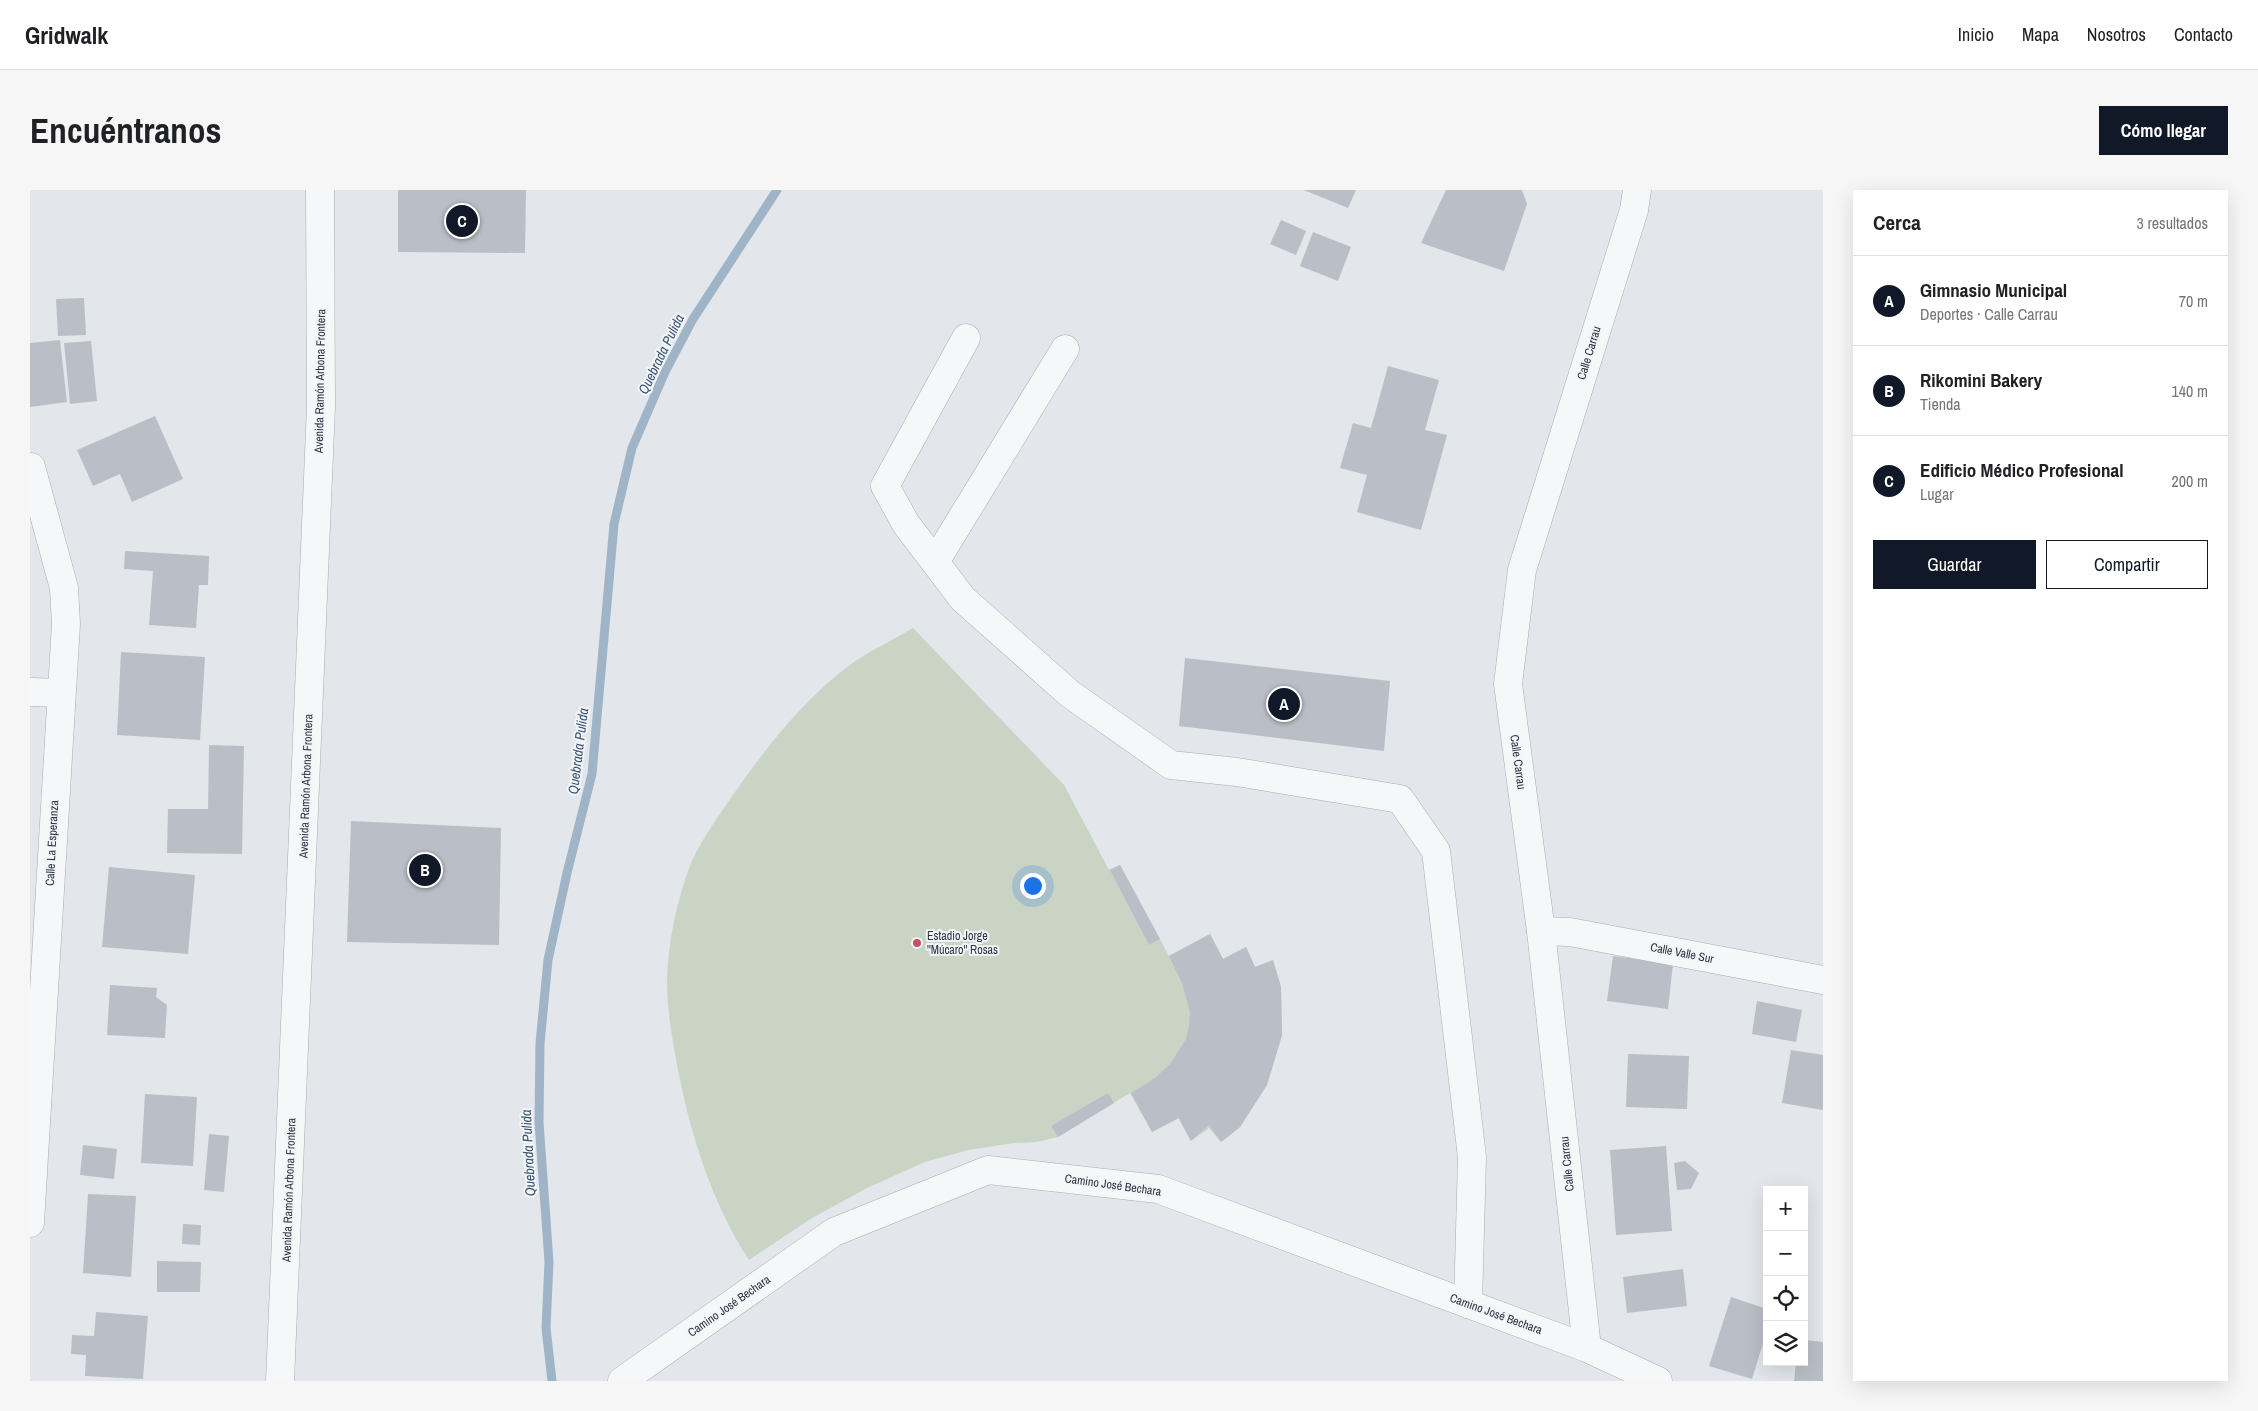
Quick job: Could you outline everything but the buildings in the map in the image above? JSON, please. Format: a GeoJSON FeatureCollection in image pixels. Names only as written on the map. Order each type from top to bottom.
{"type":"FeatureCollection","features":[{"type":"Feature","properties":{"kind":"street","name":"Avenida Ramón Arbona Frontera"},"geometry":{"type":"LineString","coordinates":[[280,1381],[321,406],[320,190]]}},
{"type":"Feature","properties":{"kind":"street","name":"Calle Carrau"},"geometry":{"type":"LineString","coordinates":[[1586,1348],[1542,931],[1508,684],[1522,570],[1631,219],[1638,190]]}},
{"type":"Feature","properties":{"kind":"street"},"geometry":{"type":"LineString","coordinates":[[966,338],[885,486],[906,524],[963,599],[1070,694],[1171,765],[1237,772],[1400,799],[1436,851],[1472,1157],[1468,1304]]}},
{"type":"Feature","properties":{"kind":"street"},"geometry":{"type":"LineString","coordinates":[[935,562],[1065,349]]}},
{"type":"Feature","properties":{"kind":"street","name":"Calle La Esperanza"},"geometry":{"type":"LineString","coordinates":[[30,1223],[32,1137],[66,624],[64,588],[31,467]]}},
{"type":"Feature","properties":{"kind":"street"},"geometry":{"type":"LineString","coordinates":[[30,692],[60,693]]}},
{"type":"Feature","properties":{"kind":"street","name":"Calle Valle Sur"},"geometry":{"type":"LineString","coordinates":[[1542,931],[1570,932],[1823,980]]}},
{"type":"Feature","properties":{"kind":"street","name":"Camino José Bechara"},"geometry":{"type":"LineString","coordinates":[[622,1381],[834,1232],[988,1170],[1158,1189],[1586,1348],[1658,1381]]}},
{"type":"Feature","properties":{"kind":"green space","name":"Estadio Jorge ''Múcaro'' Rosas"},"geometry":{"type":"Polygon","coordinates":[[[913,628],[1064,785],[1109,870],[1120,865],[1169,956],[1210,934],[1223,959],[1246,947],[1255,967],[1273,960],[1281,987],[1282,1035],[1267,1085],[1240,1127],[1221,1142],[1209,1128],[1191,1141],[1178,1118],[1152,1132],[1130,1093],[1058,1137],[1037,1142],[1014,1143],[968,1150],[925,1162],[867,1188],[812,1218],[749,1260],[726,1220],[700,1156],[687,1111],[674,1049],[667,981],[671,936],[681,891],[691,863],[701,843],[736,791],[783,729],[838,674],[857,660],[913,628]]]}},
{"type":"Feature","properties":{"kind":"waterway","name":"Quebrada Pulida"},"geometry":{"type":"LineString","coordinates":[[552,1381],[546,1328],[549,1262],[539,1122],[540,1043],[548,960],[567,873],[592,774],[614,524],[632,448],[665,372],[693,319],[777,190]]}},
{"type":"Feature","properties":{"kind":"place","name":"Edificio Médico Profesional"},"geometry":{"type":"Point","coordinates":[462,221]}},
{"type":"Feature","properties":{"kind":"place","name":"Gimnasio Municipal"},"geometry":{"type":"Point","coordinates":[1284,704]}},
{"type":"Feature","properties":{"kind":"place","name":"Rikomini Bakery"},"geometry":{"type":"Point","coordinates":[425,870]}},
{"type":"Feature","properties":{"kind":"place","name":"Estadio Jorge ''Múcaro'' Rosas"},"geometry":{"type":"Point","coordinates":[917,943]}}]}
